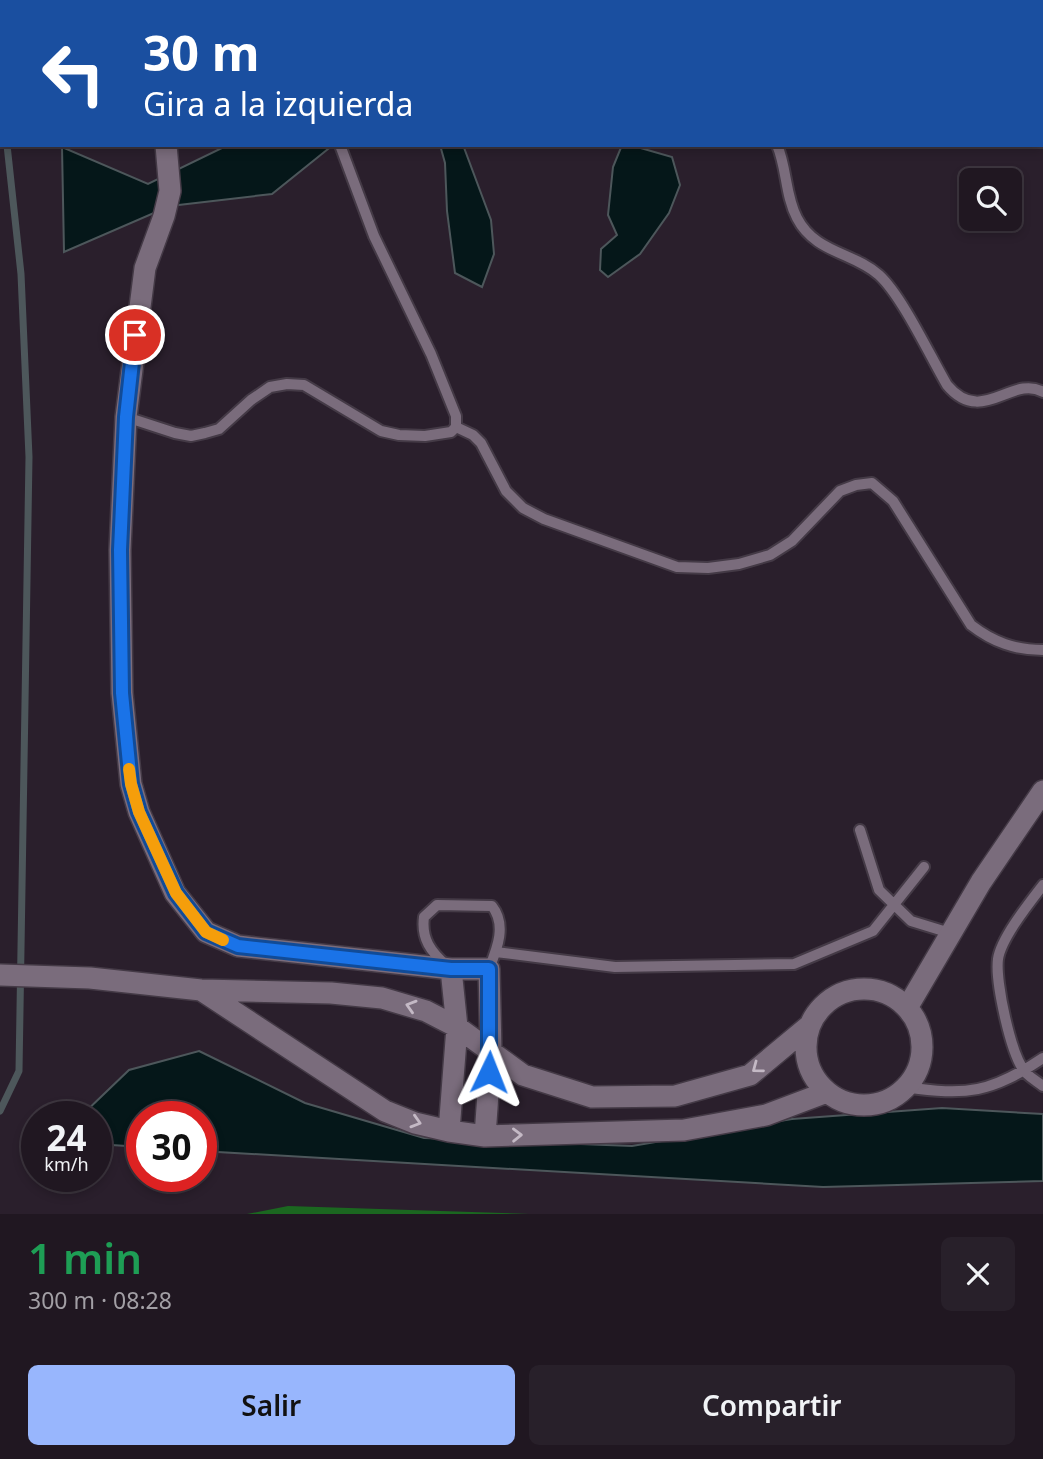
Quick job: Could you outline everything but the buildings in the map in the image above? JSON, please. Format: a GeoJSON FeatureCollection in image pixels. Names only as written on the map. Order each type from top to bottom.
{"type":"FeatureCollection","features":[{"type":"Feature","properties":{"kind":"street"},"geometry":{"type":"LineString","coordinates":[[166,147],[170,191],[145,268],[126,417],[120,563],[122,693],[131,784],[139,812],[176,893],[206,932],[238,946],[451,969],[493,960],[491,1051],[485,1136]]}},
{"type":"Feature","properties":{"kind":"street"},"geometry":{"type":"LineString","coordinates":[[908,1008],[950,933],[1043,791]]}},
{"type":"Feature","properties":{"kind":"street"},"geometry":{"type":"LineString","coordinates":[[449,1131],[457,1027],[451,969]]}},
{"type":"Feature","properties":{"kind":"street"},"geometry":{"type":"LineString","coordinates":[[0,975],[90,978],[201,990],[331,993],[382,998],[426,1011],[457,1027],[523,1075],[592,1097],[675,1096],[750,1075],[810,1025]]}},
{"type":"Feature","properties":{"kind":"street"},"geometry":{"type":"LineString","coordinates":[[854,989],[873,989],[892,996],[908,1008],[917,1023],[922,1040],[916,1073],[905,1087],[892,1098],[876,1104],[859,1105],[842,1101],[827,1092],[815,1078],[807,1061],[806,1043],[810,1025],[820,1008],[835,995],[854,989]]}},
{"type":"Feature","properties":{"kind":"street"},"geometry":{"type":"LineString","coordinates":[[201,990],[384,1111],[415,1123],[449,1131],[485,1136],[684,1130],[766,1115],[827,1092]]}},
{"type":"Feature","properties":{"kind":"lane"},"geometry":{"type":"LineString","coordinates":[[341,147],[374,236],[456,416],[456,427]]}},
{"type":"Feature","properties":{"kind":"lane"},"geometry":{"type":"LineString","coordinates":[[778,147],[796,217],[809,236],[880,276],[954,394],[975,402],[1030,388],[1043,392]]}},
{"type":"Feature","properties":{"kind":"lane"},"geometry":{"type":"LineString","coordinates":[[126,417],[191,436],[219,429],[270,387],[287,384],[304,386],[381,431],[425,436],[450,432],[456,427]]}},
{"type":"Feature","properties":{"kind":"lane"},"geometry":{"type":"LineString","coordinates":[[456,427],[473,435],[481,443],[506,491],[523,508],[544,519],[677,567],[708,568],[739,564],[770,555],[792,541],[840,491],[856,485],[872,484],[893,501],[971,625],[1009,647],[1043,650]]}},
{"type":"Feature","properties":{"kind":"lane"},"geometry":{"type":"LineString","coordinates":[[860,830],[879,890],[911,921],[950,933]]}},
{"type":"Feature","properties":{"kind":"lane"},"geometry":{"type":"LineString","coordinates":[[451,969],[430,950],[423,928],[424,917],[437,905],[492,906],[499,921],[499,940],[493,960],[615,967],[794,964],[873,931],[924,867]]}},
{"type":"Feature","properties":{"kind":"lane"},"geometry":{"type":"LineString","coordinates":[[1043,885],[1016,921],[998,957],[1000,997],[1009,1031],[1024,1071],[1043,1086]]}},
{"type":"Feature","properties":{"kind":"lane"},"geometry":{"type":"LineString","coordinates":[[905,1087],[946,1093],[985,1089],[1024,1071],[1043,1058]]}},
{"type":"Feature","properties":{"kind":"green space"},"geometry":{"type":"Polygon","coordinates":[[[288,1206],[529,1214],[247,1214],[288,1206]]]}},
{"type":"Feature","properties":{"kind":"shaded area"},"geometry":{"type":"Polygon","coordinates":[[[62,147],[148,184],[224,147],[331,147],[272,194],[170,206],[64,252],[62,147]]]}},
{"type":"Feature","properties":{"kind":"shaded area"},"geometry":{"type":"Polygon","coordinates":[[[441,147],[464,147],[491,220],[494,254],[482,287],[455,273],[447,211],[445,163],[441,147]]]}},
{"type":"Feature","properties":{"kind":"shaded area"},"geometry":{"type":"Polygon","coordinates":[[[621,147],[637,147],[672,157],[680,185],[669,213],[640,254],[608,277],[600,270],[601,249],[617,235],[608,215],[613,167],[621,147]]]}},
{"type":"Feature","properties":{"kind":"shaded area"},"geometry":{"type":"Polygon","coordinates":[[[199,1051],[305,1103],[424,1138],[632,1146],[792,1119],[942,1108],[1043,1114],[1043,1181],[823,1187],[217,1152],[217,1101],[126,1101],[126,1146],[112,1145],[112,1101],[97,1101],[129,1070],[199,1051]]]}},
{"type":"Feature","properties":{"kind":"waterway"},"geometry":{"type":"LineString","coordinates":[[0,1111],[19,1071],[29,457],[21,274],[7,147]]}},
{"type":"Feature","properties":{"kind":"slow traffic"},"geometry":{"type":"LineString","coordinates":[[129,769],[139,812],[176,893],[206,932],[223,940]]}},
{"type":"Feature","properties":{"kind":"route"},"geometry":{"type":"LineString","coordinates":[[135,335],[122,476],[122,693],[131,784],[139,812],[176,893],[206,932],[238,946],[451,969],[489,969],[489,1072]]}}]}
